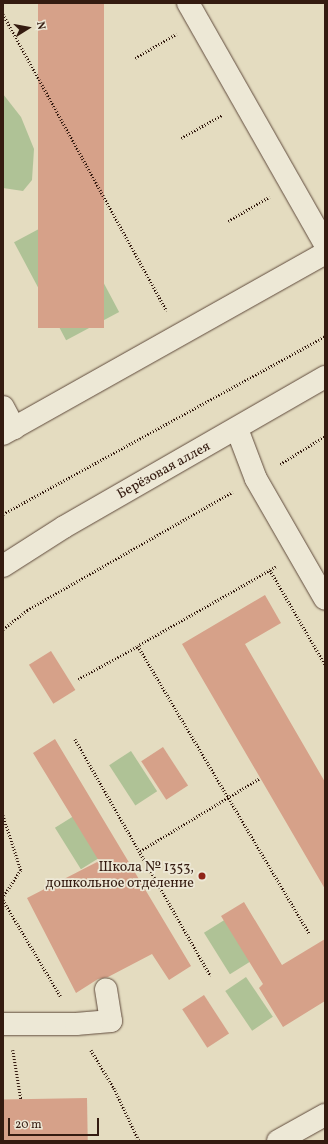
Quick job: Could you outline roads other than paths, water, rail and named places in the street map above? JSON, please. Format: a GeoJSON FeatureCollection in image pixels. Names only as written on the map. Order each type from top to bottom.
{"type":"FeatureCollection","features":[{"type":"Feature","properties":{"kind":"street"},"geometry":{"type":"LineString","coordinates":[[194,12],[325,244]]}},
{"type":"Feature","properties":{"kind":"street"},"geometry":{"type":"LineString","coordinates":[[3,407],[9,431],[180,333],[325,253]]}},
{"type":"Feature","properties":{"kind":"street","name":"Берёзовая аллея"},"geometry":{"type":"LineString","coordinates":[[3,566],[64,527],[325,378]]}},
{"type":"Feature","properties":{"kind":"street"},"geometry":{"type":"LineString","coordinates":[[237,429],[256,479],[325,599]]}},
{"type":"Feature","properties":{"kind":"street"},"geometry":{"type":"LineString","coordinates":[[6,1024],[76,1024],[111,1021],[106,989]]}},
{"type":"Feature","properties":{"kind":"street"},"geometry":{"type":"LineString","coordinates":[[278,1141],[325,1115]]}},
{"type":"Feature","properties":{"kind":"place","name":"Школа № 1353, дошкольное отделение"},"geometry":{"type":"Point","coordinates":[202,876]}}]}
